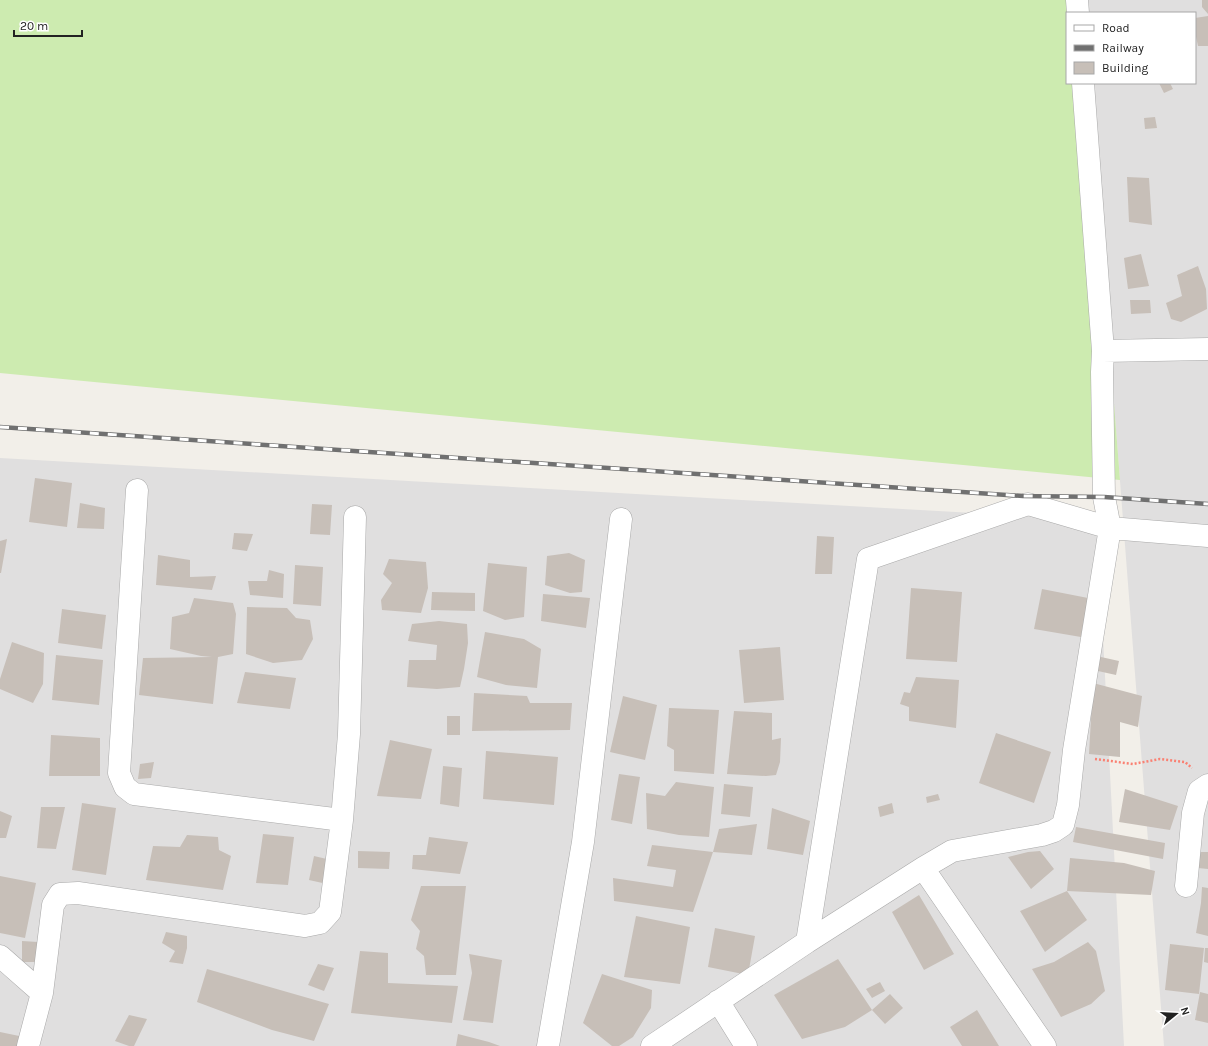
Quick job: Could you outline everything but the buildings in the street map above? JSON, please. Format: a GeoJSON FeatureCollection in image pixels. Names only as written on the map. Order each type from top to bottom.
{"type":"FeatureCollection","features":[{"type":"Feature","properties":{"kind":"street"},"geometry":{"type":"LineString","coordinates":[[1077,0],[1078,12]]}},
{"type":"Feature","properties":{"kind":"street"},"geometry":{"type":"LineString","coordinates":[[652,1046],[807,942],[952,851],[1042,835],[1054,831],[1062,825],[1068,805],[1074,750],[1110,528],[1104,497],[1103,351],[1083,84]]}},
{"type":"Feature","properties":{"kind":"street"},"geometry":{"type":"LineString","coordinates":[[1103,351],[1208,349]]}},
{"type":"Feature","properties":{"kind":"street"},"geometry":{"type":"LineString","coordinates":[[137,490],[119,773],[125,787],[134,794],[342,820]]}},
{"type":"Feature","properties":{"kind":"street"},"geometry":{"type":"LineString","coordinates":[[807,942],[868,559],[1028,504],[1110,528],[1208,536]]}},
{"type":"Feature","properties":{"kind":"street"},"geometry":{"type":"LineString","coordinates":[[28,1046],[42,993],[53,905],[60,894],[78,893],[305,926],[320,923],[330,912],[342,820],[349,734],[355,517]]}},
{"type":"Feature","properties":{"kind":"street"},"geometry":{"type":"LineString","coordinates":[[548,1046],[583,842],[621,519]]}},
{"type":"Feature","properties":{"kind":"street"},"geometry":{"type":"LineString","coordinates":[[1186,886],[1193,813],[1202,778]]}},
{"type":"Feature","properties":{"kind":"street"},"geometry":{"type":"LineString","coordinates":[[923,868],[1045,1046]]}},
{"type":"Feature","properties":{"kind":"street"},"geometry":{"type":"LineString","coordinates":[[0,956],[42,993]]}},
{"type":"Feature","properties":{"kind":"street"},"geometry":{"type":"LineString","coordinates":[[718,1001],[746,1046]]}},
{"type":"Feature","properties":{"kind":"path"},"geometry":{"type":"LineString","coordinates":[[1074,750],[1088,758],[1133,764],[1160,759],[1185,762],[1202,778]]}},
{"type":"Feature","properties":{"kind":"shaded area"},"geometry":{"type":"Polygon","coordinates":[[[1083,0],[1208,0],[1208,1046],[1164,1046],[1089,84],[1196,84],[1196,12],[1084,12],[1083,0]]]}},
{"type":"Feature","properties":{"kind":"shaded area"},"geometry":{"type":"Polygon","coordinates":[[[0,458],[1097,520],[1124,1046],[0,1046],[0,458]]]}},
{"type":"Feature","properties":{"kind":"green space"},"geometry":{"type":"Polygon","coordinates":[[[0,0],[1083,0],[1068,12],[1066,12],[1066,84],[1089,84],[1120,480],[0,373],[0,0]]]}},
{"type":"Feature","properties":{"kind":"railway"},"geometry":{"type":"LineString","coordinates":[[0,427],[1023,496],[1104,497],[1208,504]]}}]}
